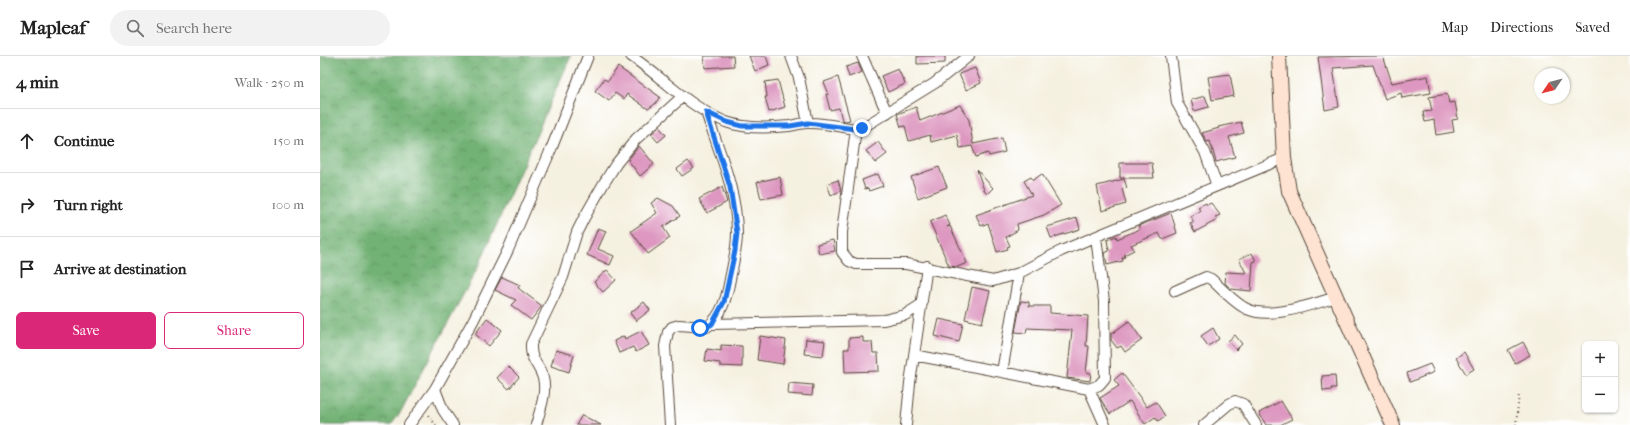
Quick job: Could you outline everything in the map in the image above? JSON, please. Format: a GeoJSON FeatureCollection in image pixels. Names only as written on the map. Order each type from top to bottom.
{"type":"FeatureCollection","features":[{"type":"Feature","properties":{"kind":"street"},"geometry":{"type":"LineString","coordinates":[[409,425],[435,390],[473,321],[508,250],[552,147],[588,56]]}},
{"type":"Feature","properties":{"kind":"street"},"geometry":{"type":"LineString","coordinates":[[631,56],[656,74],[682,97],[706,112],[727,122],[742,126],[782,126],[808,123],[856,129],[862,128],[935,83],[968,56]]}},
{"type":"Feature","properties":{"kind":"street"},"geometry":{"type":"LineString","coordinates":[[791,56],[799,78],[808,123]]}},
{"type":"Feature","properties":{"kind":"street"},"geometry":{"type":"LineString","coordinates":[[862,56],[887,113]]}},
{"type":"Feature","properties":{"kind":"street"},"geometry":{"type":"LineString","coordinates":[[1171,56],[1177,103],[1205,152],[1218,186]]}},
{"type":"Feature","properties":{"kind":"street"},"geometry":{"type":"LineString","coordinates":[[1279,56],[1284,158],[1289,191],[1393,425]]}},
{"type":"Feature","properties":{"kind":"street"},"geometry":{"type":"LineString","coordinates":[[536,425],[545,389],[543,377],[530,355],[531,344],[563,277],[577,232],[616,164],[645,130],[682,97]]}},
{"type":"Feature","properties":{"kind":"street"},"geometry":{"type":"LineString","coordinates":[[706,112],[730,187],[737,233],[728,292],[712,324]]}},
{"type":"Feature","properties":{"kind":"street"},"geometry":{"type":"LineString","coordinates":[[856,129],[842,232],[842,252],[849,261],[856,264],[891,263],[927,266],[988,281],[998,280],[1020,273],[1061,251],[1284,158]]}},
{"type":"Feature","properties":{"kind":"street"},"geometry":{"type":"LineString","coordinates":[[914,355],[1089,389],[1099,385],[1105,378],[1104,301],[1096,236]]}},
{"type":"Feature","properties":{"kind":"street"},"geometry":{"type":"LineString","coordinates":[[906,425],[914,355],[927,266]]}},
{"type":"Feature","properties":{"kind":"street"},"geometry":{"type":"LineString","coordinates":[[1002,372],[1020,273]]}},
{"type":"Feature","properties":{"kind":"street"},"geometry":{"type":"LineString","coordinates":[[1175,291],[1206,277],[1211,279],[1244,308],[1266,313],[1281,311],[1336,297]]}},
{"type":"Feature","properties":{"kind":"street"},"geometry":{"type":"LineString","coordinates":[[670,425],[665,346],[668,332],[672,327],[679,325],[700,328],[707,327],[712,324],[884,320],[905,315],[922,304]]}},
{"type":"Feature","properties":{"kind":"street"},"geometry":{"type":"LineString","coordinates":[[1089,389],[1105,425]]}},
{"type":"Feature","properties":{"kind":"street"},"geometry":{"type":"LineString","coordinates":[[435,390],[442,410],[453,425]]}},
{"type":"Feature","properties":{"kind":"street"},"geometry":{"type":"LineString","coordinates":[[1204,425],[1229,404],[1235,401],[1242,404],[1256,425]]}},
{"type":"Feature","properties":{"kind":"path"},"geometry":{"type":"LineString","coordinates":[[1516,425],[1519,394]]}},
{"type":"Feature","properties":{"kind":"path"},"geometry":{"type":"LineString","coordinates":[[423,408],[436,425]]}},
{"type":"Feature","properties":{"kind":"green space"},"geometry":{"type":"Polygon","coordinates":[[[320,56],[571,56],[478,267],[400,413],[391,425],[320,425],[320,56]]]}},
{"type":"Feature","properties":{"kind":"building"},"geometry":{"type":"Polygon","coordinates":[[[704,56],[733,56],[734,66],[705,68],[704,56]]]}},
{"type":"Feature","properties":{"kind":"building"},"geometry":{"type":"Polygon","coordinates":[[[749,56],[766,56],[769,65],[755,71],[749,56]]]}},
{"type":"Feature","properties":{"kind":"building"},"geometry":{"type":"Polygon","coordinates":[[[917,56],[945,56],[945,63],[917,64],[917,56]]]}},
{"type":"Feature","properties":{"kind":"building"},"geometry":{"type":"Polygon","coordinates":[[[1383,56],[1392,83],[1428,76],[1431,93],[1402,98],[1401,93],[1385,99],[1373,65],[1333,68],[1339,107],[1325,110],[1318,57],[1383,56]]]}},
{"type":"Feature","properties":{"kind":"building"},"geometry":{"type":"Polygon","coordinates":[[[858,63],[862,72],[849,77],[846,67],[858,63]]]}},
{"type":"Feature","properties":{"kind":"building"},"geometry":{"type":"Polygon","coordinates":[[[618,67],[660,97],[655,104],[648,109],[627,94],[624,99],[615,93],[609,101],[595,91],[604,79],[608,81],[618,67]]]}},
{"type":"Feature","properties":{"kind":"building"},"geometry":{"type":"Polygon","coordinates":[[[975,68],[981,83],[966,90],[959,74],[975,68]]]}},
{"type":"Feature","properties":{"kind":"building"},"geometry":{"type":"Polygon","coordinates":[[[898,69],[905,84],[888,92],[881,76],[898,69]]]}},
{"type":"Feature","properties":{"kind":"building"},"geometry":{"type":"Polygon","coordinates":[[[1230,74],[1234,96],[1212,100],[1208,77],[1230,74]]]}},
{"type":"Feature","properties":{"kind":"building"},"geometry":{"type":"Polygon","coordinates":[[[838,77],[850,120],[842,120],[839,108],[830,110],[826,94],[829,94],[824,82],[838,77]]]}},
{"type":"Feature","properties":{"kind":"building"},"geometry":{"type":"Polygon","coordinates":[[[778,80],[785,107],[769,112],[765,97],[767,97],[765,82],[778,80]]]}},
{"type":"Feature","properties":{"kind":"building"},"geometry":{"type":"Polygon","coordinates":[[[1447,94],[1449,103],[1455,102],[1458,119],[1452,120],[1454,132],[1436,135],[1434,120],[1425,122],[1423,112],[1432,111],[1429,97],[1447,94]]]}},
{"type":"Feature","properties":{"kind":"building"},"geometry":{"type":"Polygon","coordinates":[[[1205,96],[1209,107],[1194,111],[1191,100],[1205,96]]]}},
{"type":"Feature","properties":{"kind":"building"},"geometry":{"type":"Polygon","coordinates":[[[960,105],[969,120],[973,144],[1002,138],[1005,152],[989,156],[988,153],[976,157],[972,146],[960,148],[957,135],[931,142],[930,135],[909,141],[905,126],[901,127],[897,114],[916,107],[920,121],[960,105]]]}},
{"type":"Feature","properties":{"kind":"building"},"geometry":{"type":"Polygon","coordinates":[[[1241,122],[1244,133],[1229,137],[1235,157],[1216,162],[1210,141],[1207,142],[1202,133],[1219,128],[1218,127],[1241,122]]]}},
{"type":"Feature","properties":{"kind":"building"},"geometry":{"type":"Polygon","coordinates":[[[659,127],[666,135],[658,142],[651,134],[659,127]]]}},
{"type":"Feature","properties":{"kind":"building"},"geometry":{"type":"Polygon","coordinates":[[[878,142],[887,154],[875,163],[866,151],[878,142]]]}},
{"type":"Feature","properties":{"kind":"building"},"geometry":{"type":"Polygon","coordinates":[[[639,146],[654,164],[640,176],[628,160],[639,146]]]}},
{"type":"Feature","properties":{"kind":"building"},"geometry":{"type":"Polygon","coordinates":[[[688,161],[694,168],[682,176],[677,169],[688,161]]]}},
{"type":"Feature","properties":{"kind":"building"},"geometry":{"type":"Polygon","coordinates":[[[1120,163],[1152,163],[1154,178],[1120,178],[1120,163]]]}},
{"type":"Feature","properties":{"kind":"building"},"geometry":{"type":"Polygon","coordinates":[[[939,167],[947,187],[918,198],[911,177],[939,167]]]}},
{"type":"Feature","properties":{"kind":"building"},"geometry":{"type":"Polygon","coordinates":[[[977,170],[993,188],[987,194],[984,190],[977,170]]]}},
{"type":"Feature","properties":{"kind":"building"},"geometry":{"type":"Polygon","coordinates":[[[878,174],[883,186],[869,191],[868,188],[865,189],[862,180],[878,174]]]}},
{"type":"Feature","properties":{"kind":"building"},"geometry":{"type":"Polygon","coordinates":[[[1042,174],[1061,205],[1044,215],[1017,224],[1018,230],[1006,237],[1010,246],[1007,247],[1008,249],[997,252],[988,223],[981,226],[976,215],[1032,195],[1024,181],[1031,177],[1033,180],[1042,174]]]}},
{"type":"Feature","properties":{"kind":"building"},"geometry":{"type":"Polygon","coordinates":[[[780,177],[783,195],[761,199],[757,182],[780,177]]]}},
{"type":"Feature","properties":{"kind":"building"},"geometry":{"type":"Polygon","coordinates":[[[1124,179],[1127,188],[1122,189],[1126,204],[1102,211],[1097,186],[1124,179]]]}},
{"type":"Feature","properties":{"kind":"building"},"geometry":{"type":"Polygon","coordinates":[[[838,180],[841,191],[831,195],[827,184],[838,180]]]}},
{"type":"Feature","properties":{"kind":"building"},"geometry":{"type":"Polygon","coordinates":[[[722,187],[727,202],[707,213],[699,199],[722,187]]]}},
{"type":"Feature","properties":{"kind":"building"},"geometry":{"type":"Polygon","coordinates":[[[658,198],[673,206],[680,216],[663,227],[670,238],[648,254],[631,231],[657,213],[651,203],[658,198]]]}},
{"type":"Feature","properties":{"kind":"building"},"geometry":{"type":"Polygon","coordinates":[[[1206,203],[1207,205],[1211,203],[1220,215],[1215,217],[1217,220],[1195,232],[1190,223],[1194,222],[1190,216],[1200,211],[1198,207],[1206,203]]]}},
{"type":"Feature","properties":{"kind":"building"},"geometry":{"type":"Polygon","coordinates":[[[1171,213],[1177,233],[1162,239],[1159,233],[1131,245],[1134,250],[1124,255],[1125,257],[1122,258],[1123,261],[1107,265],[1105,253],[1109,251],[1107,240],[1116,236],[1117,239],[1140,229],[1138,226],[1171,213]]]}},
{"type":"Feature","properties":{"kind":"building"},"geometry":{"type":"Polygon","coordinates":[[[945,215],[950,225],[947,227],[950,226],[967,263],[957,267],[949,266],[930,222],[945,215]]]}},
{"type":"Feature","properties":{"kind":"building"},"geometry":{"type":"Polygon","coordinates":[[[1077,218],[1080,229],[1051,238],[1047,227],[1077,218]]]}},
{"type":"Feature","properties":{"kind":"building"},"geometry":{"type":"Polygon","coordinates":[[[598,228],[606,231],[598,249],[614,256],[610,265],[587,255],[598,228]]]}},
{"type":"Feature","properties":{"kind":"building"},"geometry":{"type":"Polygon","coordinates":[[[833,240],[835,251],[819,254],[817,244],[833,240]]]}},
{"type":"Feature","properties":{"kind":"building"},"geometry":{"type":"Polygon","coordinates":[[[1252,253],[1256,261],[1253,262],[1251,291],[1231,289],[1225,283],[1226,272],[1246,273],[1239,259],[1252,253]]]}},
{"type":"Feature","properties":{"kind":"building"},"geometry":{"type":"Polygon","coordinates":[[[607,270],[616,280],[603,292],[594,282],[607,270]]]}},
{"type":"Feature","properties":{"kind":"building"},"geometry":{"type":"Polygon","coordinates":[[[502,277],[520,285],[518,288],[542,306],[531,320],[511,305],[516,300],[495,290],[502,277]]]}},
{"type":"Feature","properties":{"kind":"building"},"geometry":{"type":"Polygon","coordinates":[[[972,287],[990,291],[982,323],[965,319],[972,287]]]}},
{"type":"Feature","properties":{"kind":"building"},"geometry":{"type":"Polygon","coordinates":[[[1021,301],[1029,302],[1029,306],[1050,306],[1050,313],[1088,316],[1086,346],[1089,346],[1086,372],[1091,373],[1090,381],[1067,378],[1072,330],[1027,328],[1026,333],[1015,332],[1021,301]]]}},
{"type":"Feature","properties":{"kind":"building"},"geometry":{"type":"Polygon","coordinates":[[[644,302],[650,310],[636,321],[630,313],[644,302]]]}},
{"type":"Feature","properties":{"kind":"building"},"geometry":{"type":"Polygon","coordinates":[[[487,318],[502,330],[489,346],[475,334],[487,318]]]}},
{"type":"Feature","properties":{"kind":"building"},"geometry":{"type":"Polygon","coordinates":[[[939,319],[963,324],[959,342],[935,336],[939,319]]]}},
{"type":"Feature","properties":{"kind":"building"},"geometry":{"type":"Polygon","coordinates":[[[1129,321],[1142,340],[1125,352],[1121,346],[1117,348],[1111,340],[1111,334],[1129,321]]]}},
{"type":"Feature","properties":{"kind":"building"},"geometry":{"type":"Polygon","coordinates":[[[1213,328],[1219,339],[1208,346],[1201,336],[1213,328]]]}},
{"type":"Feature","properties":{"kind":"building"},"geometry":{"type":"Polygon","coordinates":[[[641,331],[649,345],[636,352],[633,347],[619,353],[614,341],[624,336],[625,339],[641,331]]]}},
{"type":"Feature","properties":{"kind":"building"},"geometry":{"type":"Polygon","coordinates":[[[1235,335],[1242,344],[1236,350],[1228,341],[1235,335]]]}},
{"type":"Feature","properties":{"kind":"building"},"geometry":{"type":"Polygon","coordinates":[[[760,336],[786,340],[783,364],[757,360],[760,336]]]}},
{"type":"Feature","properties":{"kind":"building"},"geometry":{"type":"Polygon","coordinates":[[[863,337],[863,342],[872,342],[873,353],[878,353],[879,371],[845,372],[844,349],[849,349],[849,338],[863,337]]]}},
{"type":"Feature","properties":{"kind":"building"},"geometry":{"type":"Polygon","coordinates":[[[806,339],[825,341],[823,356],[804,354],[806,339]]]}},
{"type":"Feature","properties":{"kind":"building"},"geometry":{"type":"Polygon","coordinates":[[[1523,342],[1530,355],[1515,363],[1508,350],[1523,342]]]}},
{"type":"Feature","properties":{"kind":"building"},"geometry":{"type":"Polygon","coordinates":[[[721,345],[742,346],[742,367],[720,366],[720,363],[705,361],[707,349],[721,351],[721,345]]]}},
{"type":"Feature","properties":{"kind":"building"},"geometry":{"type":"Polygon","coordinates":[[[556,350],[574,355],[569,372],[551,366],[556,350]]]}},
{"type":"Feature","properties":{"kind":"building"},"geometry":{"type":"Polygon","coordinates":[[[1464,352],[1474,369],[1466,374],[1456,358],[1464,352]]]}},
{"type":"Feature","properties":{"kind":"building"},"geometry":{"type":"Polygon","coordinates":[[[1430,364],[1434,372],[1410,382],[1407,373],[1430,364]]]}},
{"type":"Feature","properties":{"kind":"building"},"geometry":{"type":"Polygon","coordinates":[[[508,366],[519,377],[509,389],[497,378],[508,366]]]}},
{"type":"Feature","properties":{"kind":"building"},"geometry":{"type":"Polygon","coordinates":[[[1122,373],[1147,407],[1156,402],[1165,416],[1158,421],[1155,417],[1145,424],[1130,401],[1110,414],[1100,398],[1119,386],[1114,380],[1122,373]]]}},
{"type":"Feature","properties":{"kind":"building"},"geometry":{"type":"Polygon","coordinates":[[[1335,375],[1336,388],[1323,391],[1322,376],[1335,375]]]}},
{"type":"Feature","properties":{"kind":"building"},"geometry":{"type":"Polygon","coordinates":[[[789,383],[813,385],[812,396],[788,394],[789,383]]]}},
{"type":"Feature","properties":{"kind":"building"},"geometry":{"type":"Polygon","coordinates":[[[1281,401],[1292,419],[1280,425],[1266,425],[1259,413],[1281,401]]]}},
{"type":"Feature","properties":{"kind":"building"},"geometry":{"type":"Polygon","coordinates":[[[582,415],[601,425],[576,425],[582,415]]]}},
{"type":"Feature","properties":{"kind":"route"},"geometry":{"type":"LineString","coordinates":[[700,328],[707,327],[716,319],[728,292],[737,233],[730,187],[706,112],[727,122],[742,126],[790,126],[808,123],[856,129],[862,128]]}}]}
